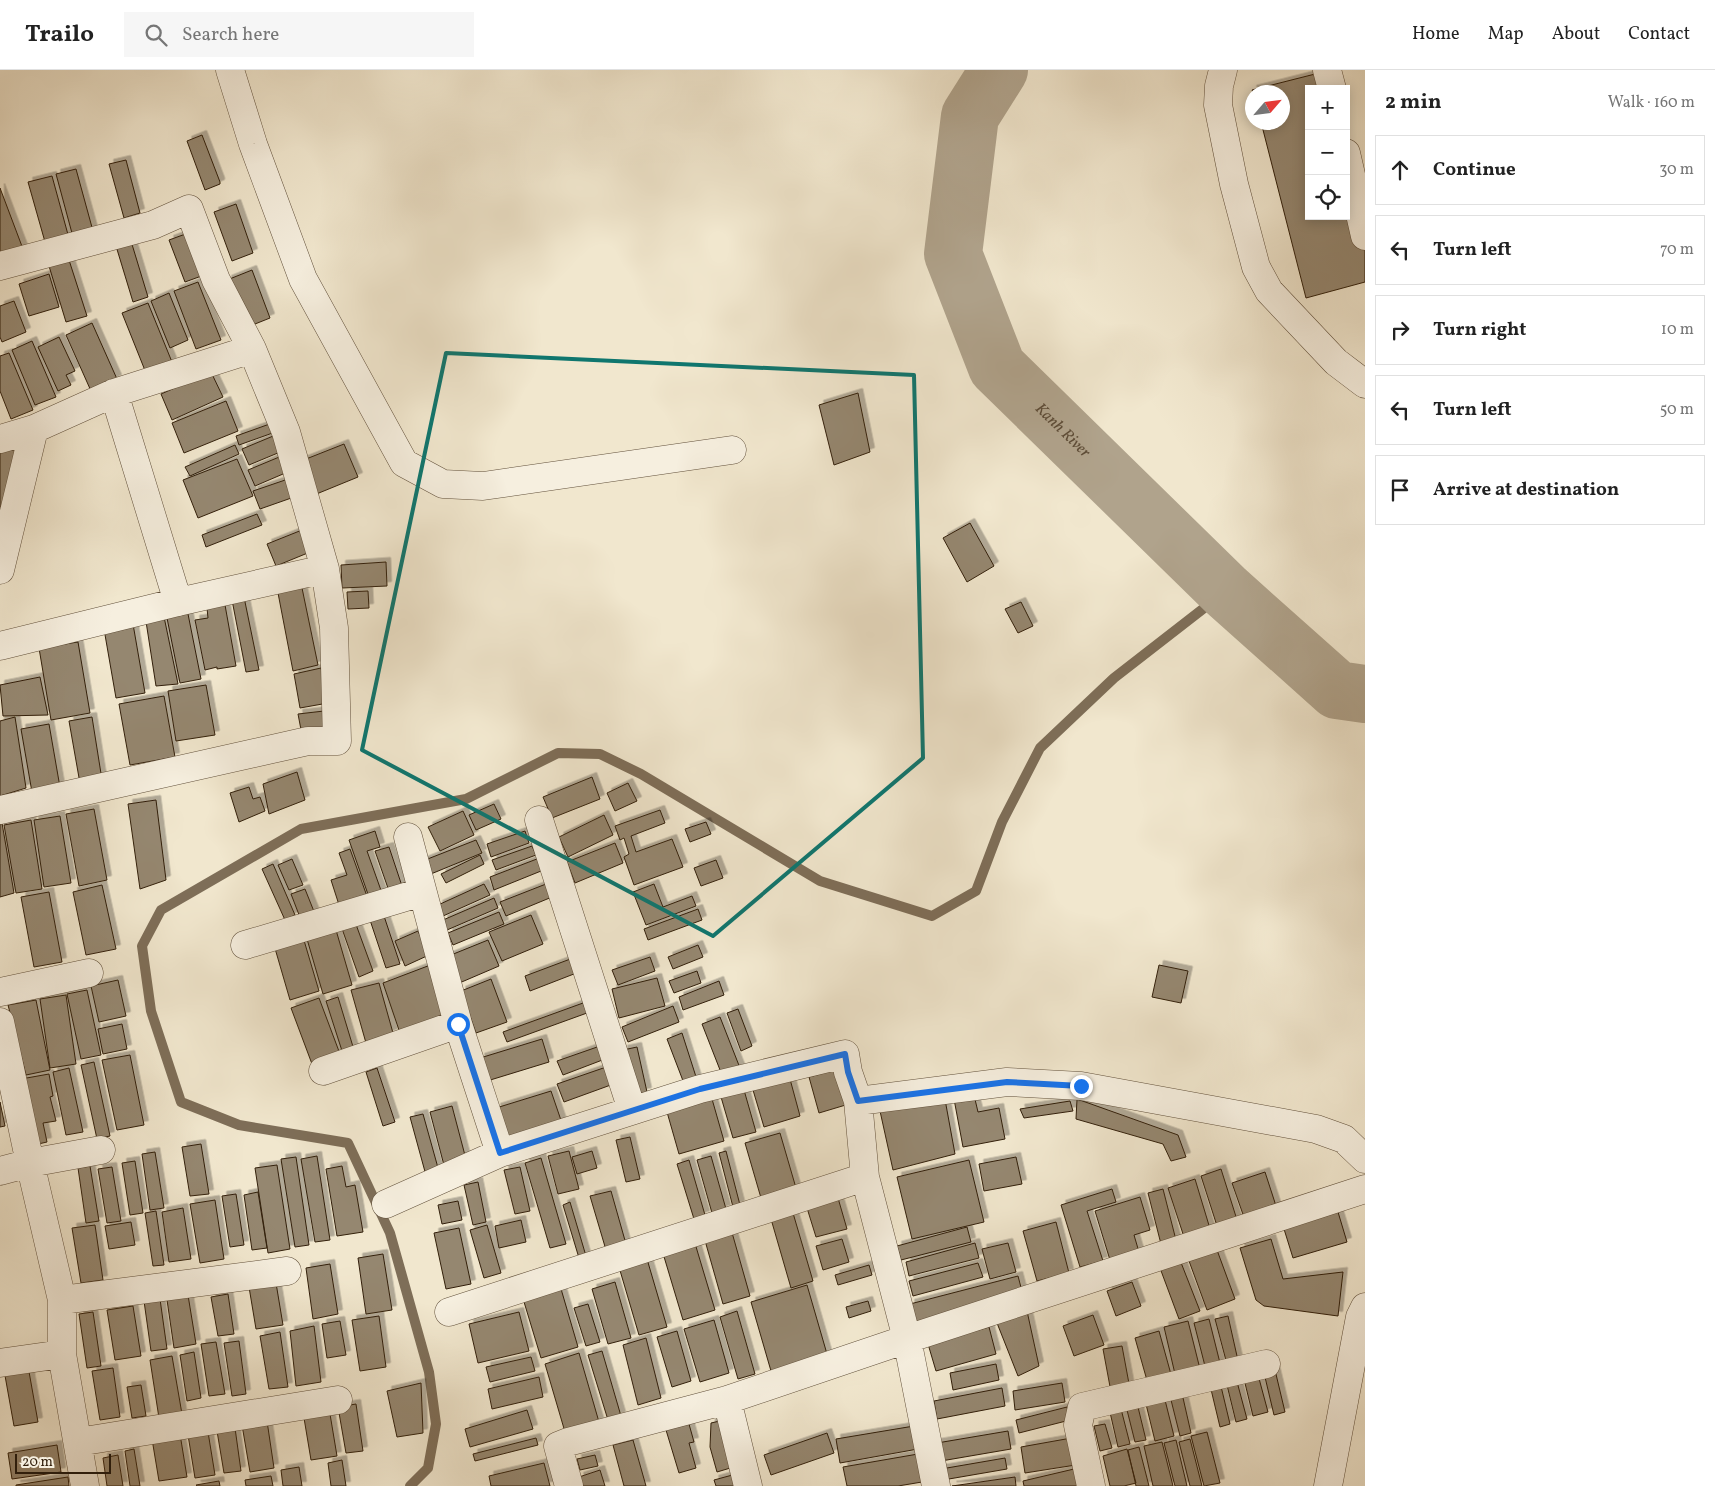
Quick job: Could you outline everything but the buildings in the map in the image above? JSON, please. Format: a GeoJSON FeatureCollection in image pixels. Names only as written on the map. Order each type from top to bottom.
{"type":"FeatureCollection","features":[{"type":"Feature","properties":{"kind":"street"},"geometry":{"type":"LineString","coordinates":[[230,70],[253,144],[303,279],[404,463],[443,484],[483,486],[732,450]]}},
{"type":"Feature","properties":{"kind":"street"},"geometry":{"type":"LineString","coordinates":[[1223,70],[1219,86],[1218,105],[1234,184],[1256,267],[1269,291],[1336,362],[1365,384]]}},
{"type":"Feature","properties":{"kind":"street"},"geometry":{"type":"LineString","coordinates":[[1328,70],[1331,85]]}},
{"type":"Feature","properties":{"kind":"street"},"geometry":{"type":"LineString","coordinates":[[1350,170],[1365,236]]}},
{"type":"Feature","properties":{"kind":"street"},"geometry":{"type":"LineString","coordinates":[[0,266],[153,225],[189,209],[216,280],[252,349],[286,432],[325,569],[334,628],[337,741],[308,741],[0,810]]}},
{"type":"Feature","properties":{"kind":"street"},"geometry":{"type":"LineString","coordinates":[[0,439],[34,429],[114,392],[252,349]]}},
{"type":"Feature","properties":{"kind":"street"},"geometry":{"type":"LineString","coordinates":[[114,392],[178,602]]}},
{"type":"Feature","properties":{"kind":"street"},"geometry":{"type":"LineString","coordinates":[[0,570],[34,429]]}},
{"type":"Feature","properties":{"kind":"street"},"geometry":{"type":"LineString","coordinates":[[0,646],[178,602],[325,569]]}},
{"type":"Feature","properties":{"kind":"street"},"geometry":{"type":"LineString","coordinates":[[539,820],[632,1110]]}},
{"type":"Feature","properties":{"kind":"street"},"geometry":{"type":"LineString","coordinates":[[408,836],[458,1024],[500,1153]]}},
{"type":"Feature","properties":{"kind":"street"},"geometry":{"type":"LineString","coordinates":[[245,945],[422,892]]}},
{"type":"Feature","properties":{"kind":"street"},"geometry":{"type":"LineString","coordinates":[[0,992],[89,973]]}},
{"type":"Feature","properties":{"kind":"street"},"geometry":{"type":"LineString","coordinates":[[0,1022],[62,1300],[62,1354],[85,1486]]}},
{"type":"Feature","properties":{"kind":"street"},"geometry":{"type":"LineString","coordinates":[[323,1071],[458,1024]]}},
{"type":"Feature","properties":{"kind":"street"},"geometry":{"type":"LineString","coordinates":[[386,1204],[500,1153],[700,1089],[845,1054],[848,1072],[858,1101],[865,1177],[907,1339],[936,1486]]}},
{"type":"Feature","properties":{"kind":"street"},"geometry":{"type":"LineString","coordinates":[[858,1101],[1007,1082],[1081,1086],[1316,1129],[1344,1139],[1365,1159]]}},
{"type":"Feature","properties":{"kind":"street"},"geometry":{"type":"LineString","coordinates":[[0,1171],[30,1163],[101,1150]]}},
{"type":"Feature","properties":{"kind":"street"},"geometry":{"type":"LineString","coordinates":[[449,1312],[865,1177]]}},
{"type":"Feature","properties":{"kind":"street"},"geometry":{"type":"LineString","coordinates":[[569,1486],[558,1446],[568,1442],[727,1400],[1365,1189]]}},
{"type":"Feature","properties":{"kind":"street"},"geometry":{"type":"LineString","coordinates":[[62,1300],[287,1271]]}},
{"type":"Feature","properties":{"kind":"street"},"geometry":{"type":"LineString","coordinates":[[1328,1486],[1360,1317],[1365,1307]]}},
{"type":"Feature","properties":{"kind":"street"},"geometry":{"type":"LineString","coordinates":[[0,1364],[62,1354]]}},
{"type":"Feature","properties":{"kind":"street"},"geometry":{"type":"LineString","coordinates":[[1091,1486],[1078,1425],[1082,1407],[1266,1364]]}},
{"type":"Feature","properties":{"kind":"street"},"geometry":{"type":"LineString","coordinates":[[78,1442],[338,1400]]}},
{"type":"Feature","properties":{"kind":"street"},"geometry":{"type":"LineString","coordinates":[[727,1400],[748,1486]]}},
{"type":"Feature","properties":{"kind":"highlighted area"},"geometry":{"type":"Polygon","coordinates":[[[446,353],[914,375],[923,758],[713,936],[362,750],[446,353]]]}},
{"type":"Feature","properties":{"kind":"waterway","name":"Kanh River"},"geometry":{"type":"LineString","coordinates":[[999,70],[970,116],[953,254],[997,367],[1226,591],[1337,690],[1365,694]]}},
{"type":"Feature","properties":{"kind":"waterway"},"geometry":{"type":"LineString","coordinates":[[410,1486],[428,1468],[436,1424],[429,1372],[390,1233],[348,1143],[239,1125],[181,1102],[151,1011],[142,946],[161,910],[301,829],[466,799],[558,753],[600,754],[641,774],[820,881],[932,916],[976,891],[1002,822],[1040,748],[1114,678],[1226,591]]}},
{"type":"Feature","properties":{"kind":"route"},"geometry":{"type":"LineString","coordinates":[[458,1024],[500,1153],[700,1089],[845,1054],[848,1072],[858,1101],[1007,1082],[1081,1086]]}}]}
